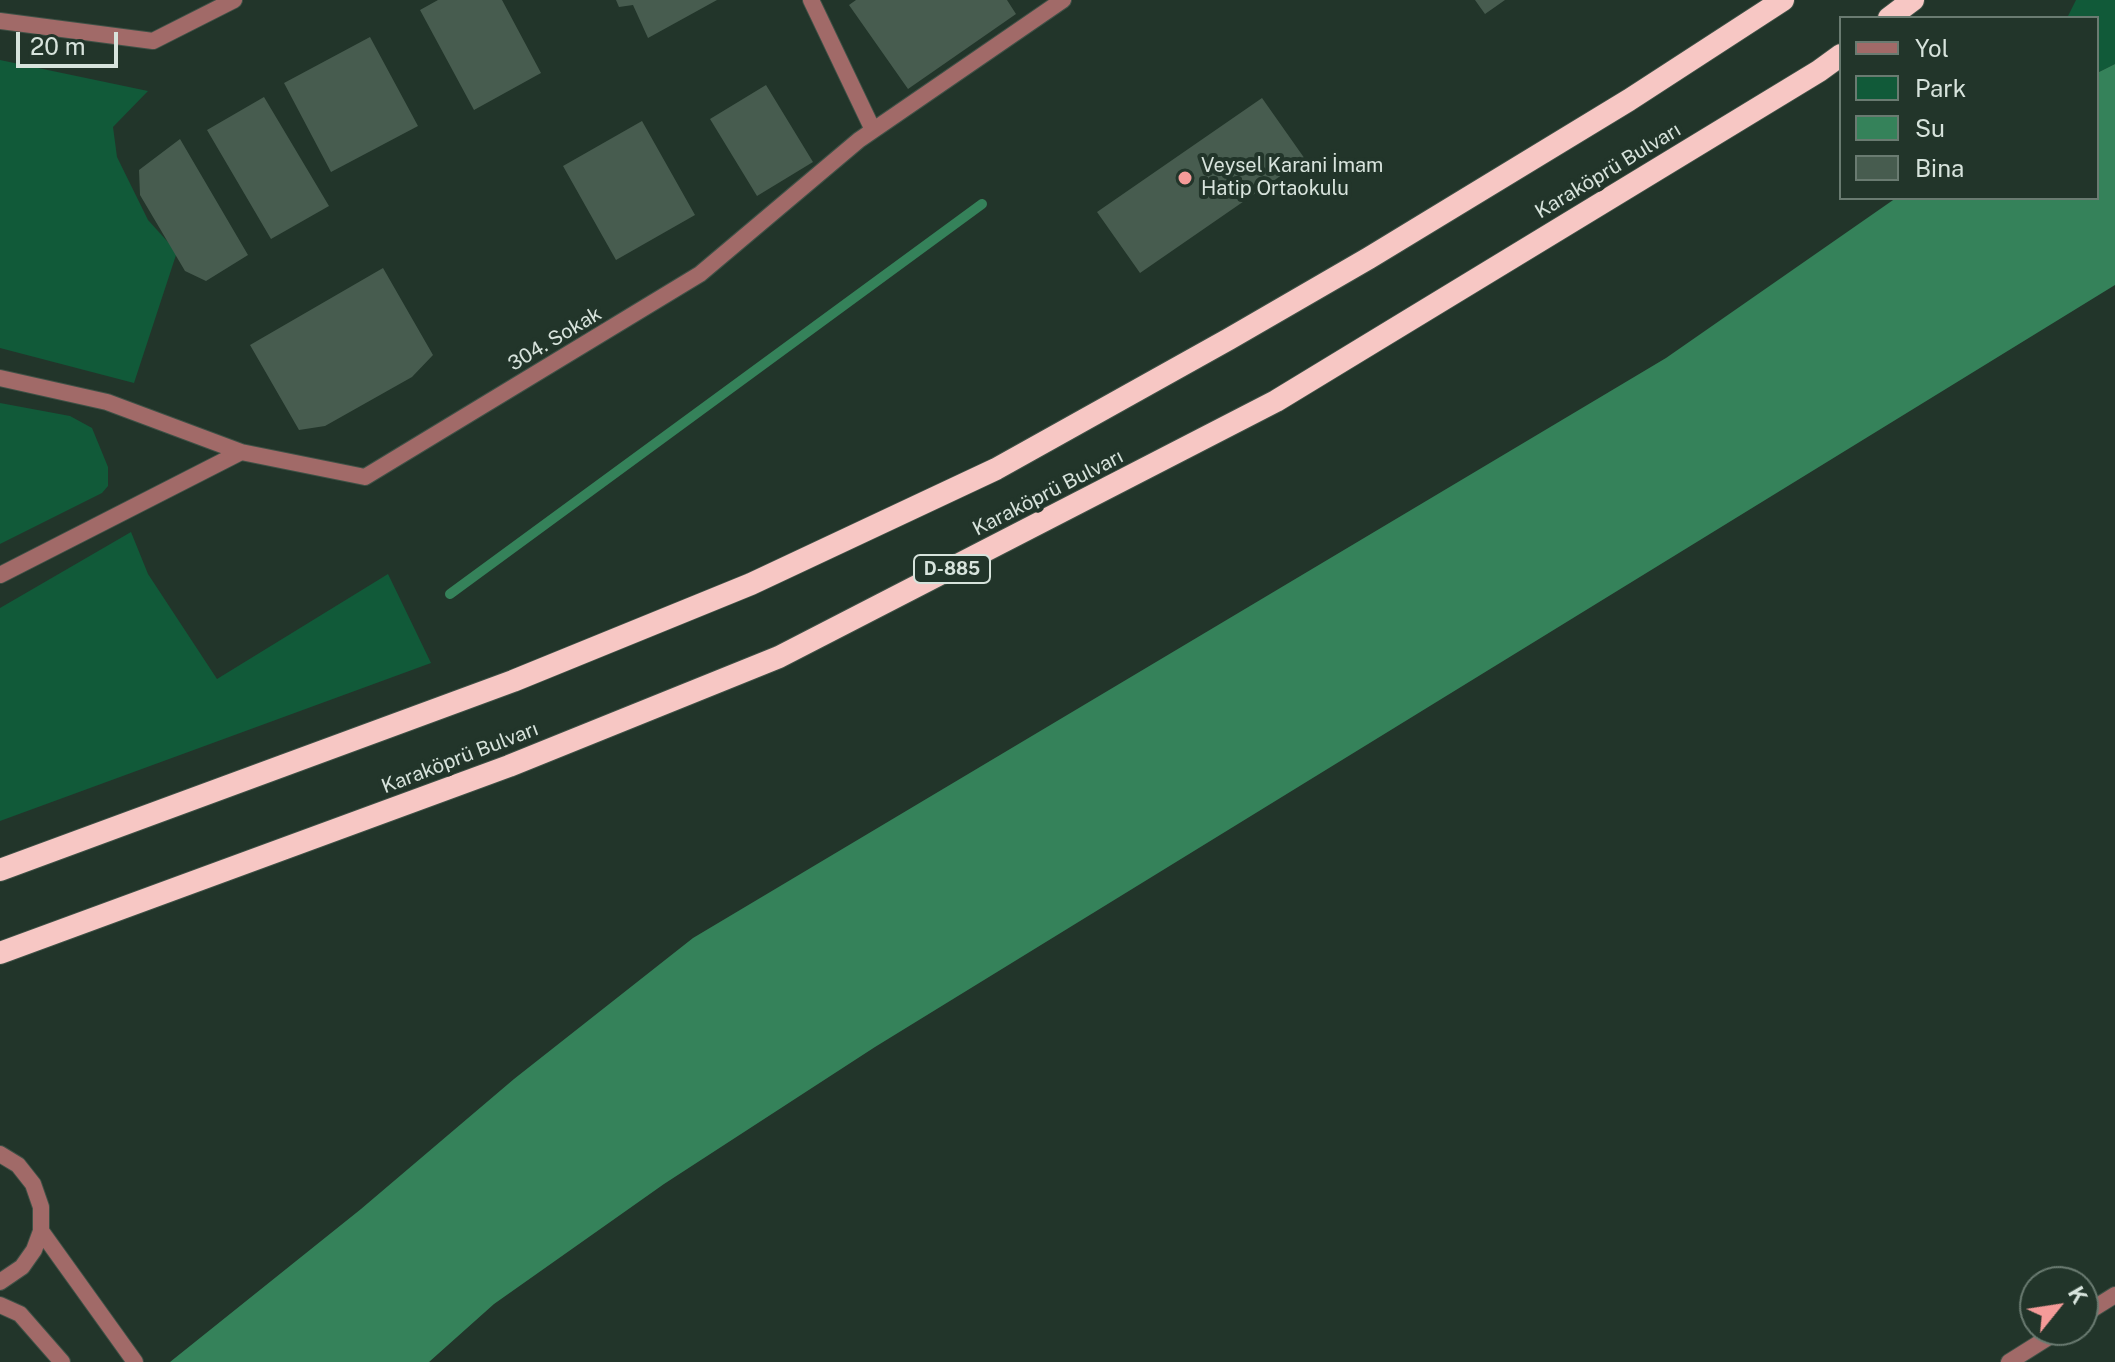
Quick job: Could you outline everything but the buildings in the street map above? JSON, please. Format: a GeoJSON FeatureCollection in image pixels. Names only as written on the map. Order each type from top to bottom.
{"type":"FeatureCollection","features":[{"type":"Feature","properties":{"kind":"highway"},"geometry":{"type":"LineString","coordinates":[[0,870],[513,681],[751,584],[996,469],[1383,249],[1629,100],[1783,0]]}},
{"type":"Feature","properties":{"kind":"highway"},"geometry":{"type":"LineString","coordinates":[[1892,16],[1913,0]]}},
{"type":"Feature","properties":{"kind":"highway","name":"Karaköprü Bulvarı"},"geometry":{"type":"LineString","coordinates":[[0,953],[509,766],[779,657],[1276,401],[1839,56]]}},
{"type":"Feature","properties":{"kind":"street"},"geometry":{"type":"LineString","coordinates":[[0,21],[153,41],[234,0]]}},
{"type":"Feature","properties":{"kind":"street"},"geometry":{"type":"LineString","coordinates":[[811,0],[873,130]]}},
{"type":"Feature","properties":{"kind":"street","name":"304. Sokak"},"geometry":{"type":"LineString","coordinates":[[0,378],[107,402],[241,452],[365,477],[700,274],[873,130],[1063,0]]}},
{"type":"Feature","properties":{"kind":"street"},"geometry":{"type":"LineString","coordinates":[[0,575],[241,452]]}},
{"type":"Feature","properties":{"kind":"street"},"geometry":{"type":"LineString","coordinates":[[0,1154],[18,1165],[33,1184],[41,1207],[41,1231],[34,1250],[22,1267],[0,1282]]}},
{"type":"Feature","properties":{"kind":"street"},"geometry":{"type":"LineString","coordinates":[[41,1231],[135,1362]]}},
{"type":"Feature","properties":{"kind":"street"},"geometry":{"type":"LineString","coordinates":[[0,1305],[20,1314],[62,1362]]}},
{"type":"Feature","properties":{"kind":"street"},"geometry":{"type":"LineString","coordinates":[[2009,1362],[2034,1346]]}},
{"type":"Feature","properties":{"kind":"green space"},"geometry":{"type":"Polygon","coordinates":[[[2076,0],[2115,0],[2115,64],[2099,72],[2099,16],[2068,16],[2076,0]]]}},
{"type":"Feature","properties":{"kind":"green space"},"geometry":{"type":"Polygon","coordinates":[[[0,60],[148,91],[113,127],[117,157],[148,220],[177,252],[134,383],[0,348],[0,60]]]}},
{"type":"Feature","properties":{"kind":"green space"},"geometry":{"type":"Polygon","coordinates":[[[0,403],[70,416],[92,428],[108,467],[108,486],[102,493],[0,544],[0,403]]]}},
{"type":"Feature","properties":{"kind":"green space"},"geometry":{"type":"Polygon","coordinates":[[[131,532],[148,574],[217,679],[388,574],[431,663],[0,821],[0,608],[131,532]]]}},
{"type":"Feature","properties":{"kind":"water"},"geometry":{"type":"Polygon","coordinates":[[[2115,64],[2115,285],[875,1047],[664,1184],[494,1304],[429,1362],[170,1362],[361,1209],[514,1079],[693,938],[1666,358],[1893,200],[2099,200],[2099,72],[2115,64]]]}},
{"type":"Feature","properties":{"kind":"waterway"},"geometry":{"type":"LineString","coordinates":[[450,594],[982,204]]}},
{"type":"Feature","properties":{"kind":"place","name":"Veysel Karani İmam Hatip Ortaokulu"},"geometry":{"type":"Point","coordinates":[1185,178]}}]}
